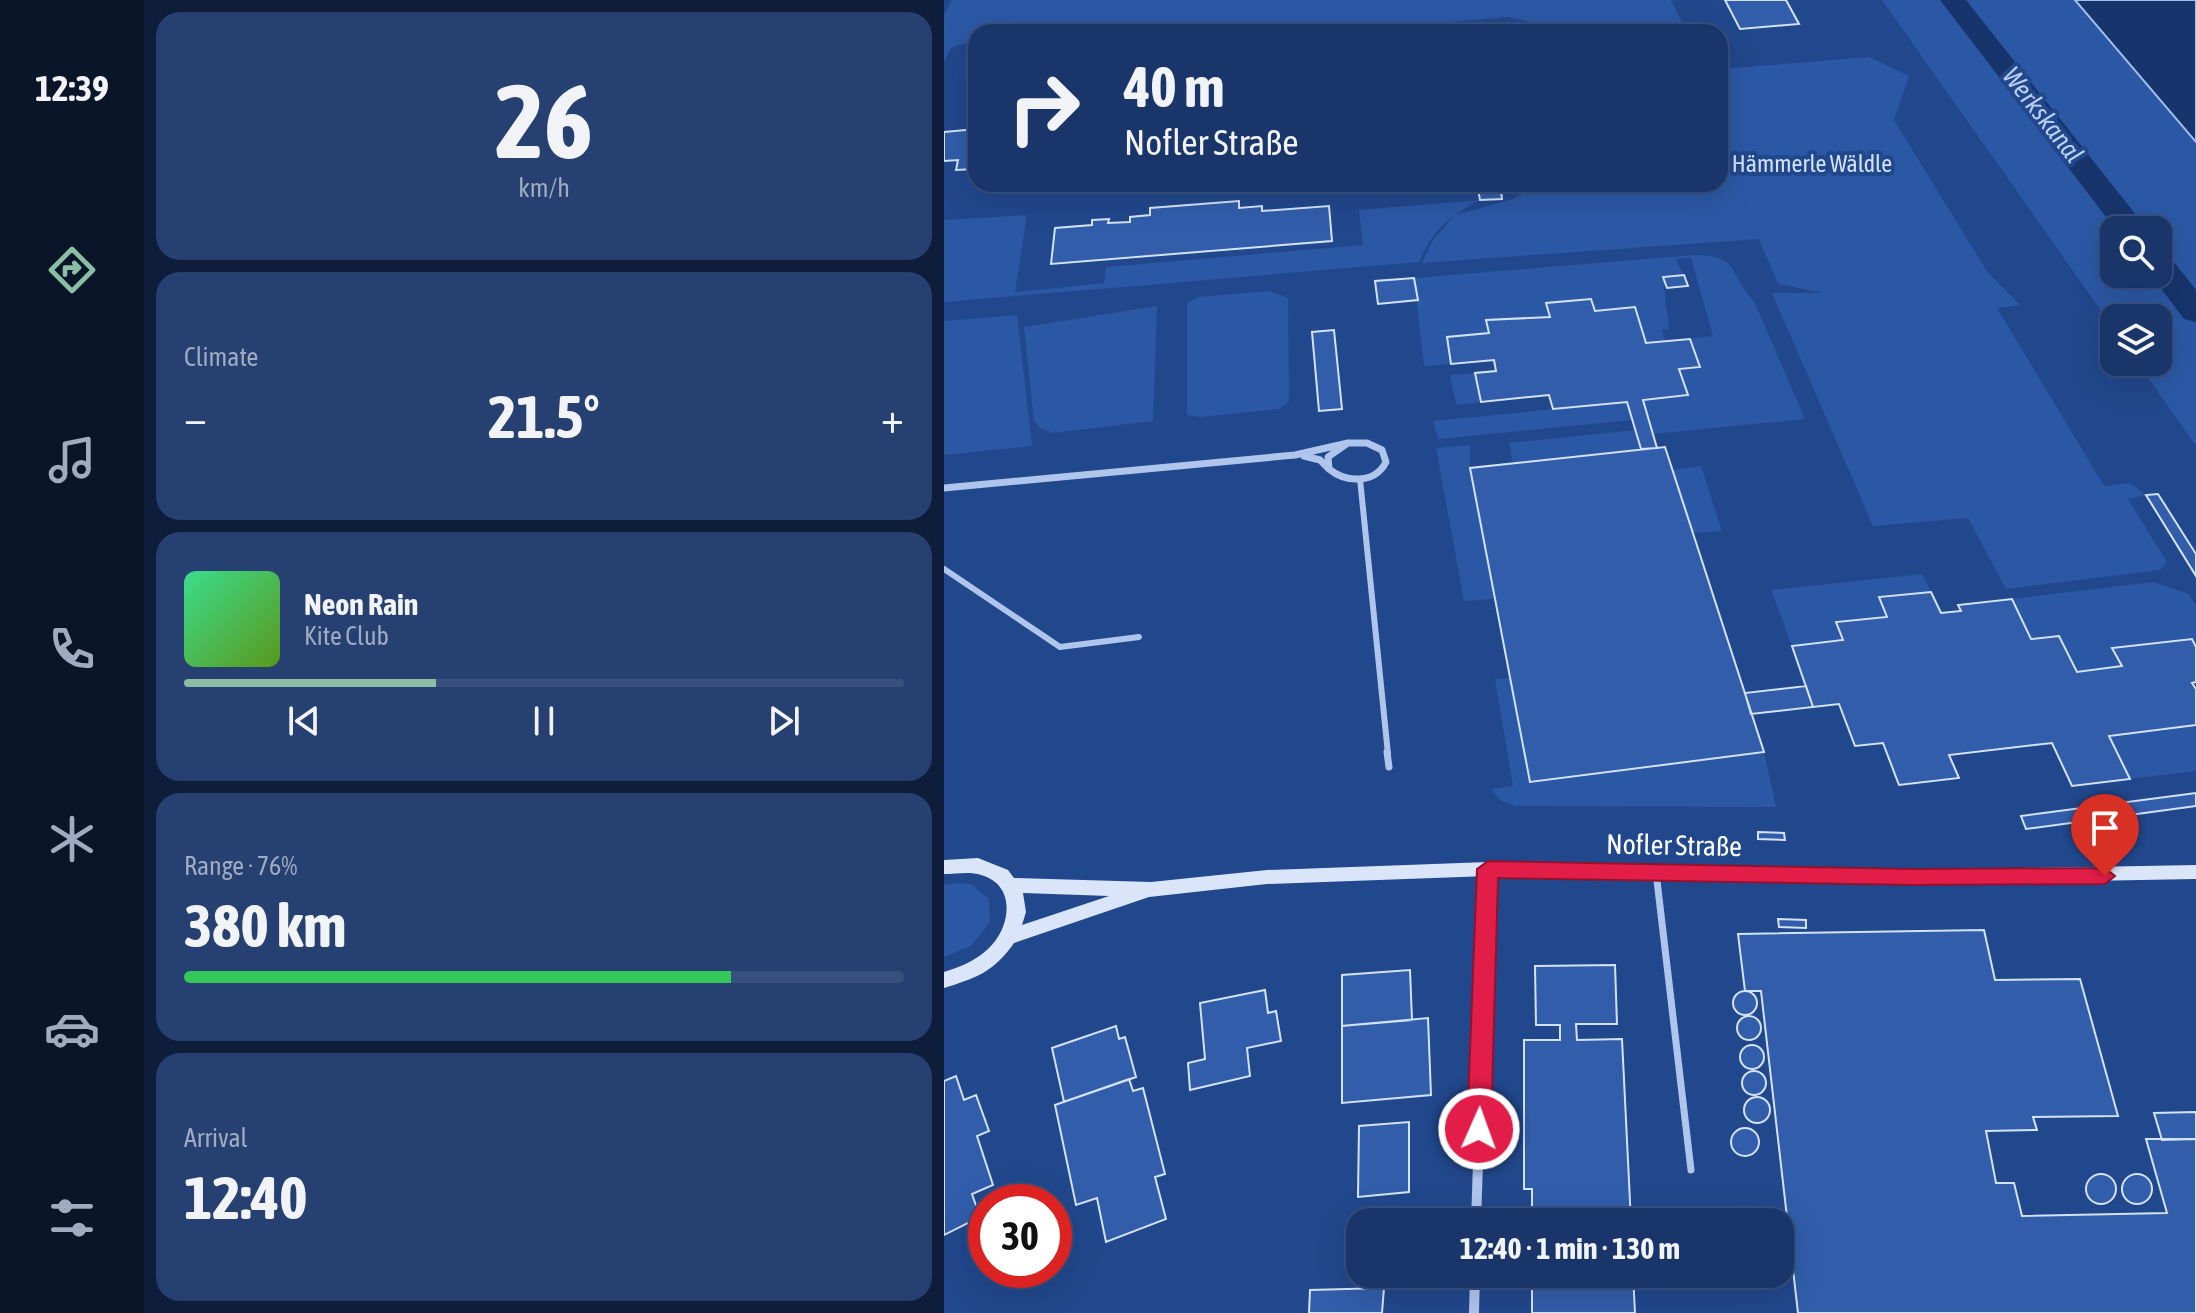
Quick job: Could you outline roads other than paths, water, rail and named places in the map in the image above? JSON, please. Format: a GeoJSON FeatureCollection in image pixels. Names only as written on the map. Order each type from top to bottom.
{"type":"FeatureCollection","features":[{"type":"Feature","properties":{"kind":"main road","name":"Nofler Straße"},"geometry":{"type":"LineString","coordinates":[[944,867],[974,865],[989,868],[1012,885],[1151,890],[1267,877],[1488,869],[1927,877],[2196,872]]}},
{"type":"Feature","properties":{"kind":"main road"},"geometry":{"type":"LineString","coordinates":[[1011,936],[1018,917],[1018,900],[1012,885]]}},
{"type":"Feature","properties":{"kind":"main road","name":"Nofler Straße"},"geometry":{"type":"LineString","coordinates":[[944,980],[979,967],[1011,936],[1151,890]]}},
{"type":"Feature","properties":{"kind":"street"},"geometry":{"type":"LineString","coordinates":[[1329,469],[1328,457],[1348,443]]}},
{"type":"Feature","properties":{"kind":"street"},"geometry":{"type":"LineString","coordinates":[[944,488],[1295,455],[1348,443],[1375,445],[1385,455],[1383,468],[1360,479],[1341,478],[1312,457],[1295,455]]}},
{"type":"Feature","properties":{"kind":"street"},"geometry":{"type":"LineString","coordinates":[[1476,1208],[1488,869]]}},
{"type":"Feature","properties":{"kind":"street"},"geometry":{"type":"LineString","coordinates":[[1474,1313],[1475,1288]]}},
{"type":"Feature","properties":{"kind":"lane"},"geometry":{"type":"LineString","coordinates":[[1360,479],[1389,767]]}},
{"type":"Feature","properties":{"kind":"lane"},"geometry":{"type":"LineString","coordinates":[[944,569],[1060,647],[1139,637]]}},
{"type":"Feature","properties":{"kind":"lane"},"geometry":{"type":"LineString","coordinates":[[1656,872],[1691,1170]]}},
{"type":"Feature","properties":{"kind":"waterway","name":"Werkskanal"},"geometry":{"type":"LineString","coordinates":[[1953,0],[2121,216]]}},
{"type":"Feature","properties":{"kind":"waterway","name":"Werkskanal"},"geometry":{"type":"LineString","coordinates":[[2172,281],[2196,312]]}},
{"type":"Feature","properties":{"kind":"park label","name":"Hämmerle Wäldle"},"geometry":{"type":"Point","coordinates":[1812,163]}}]}
